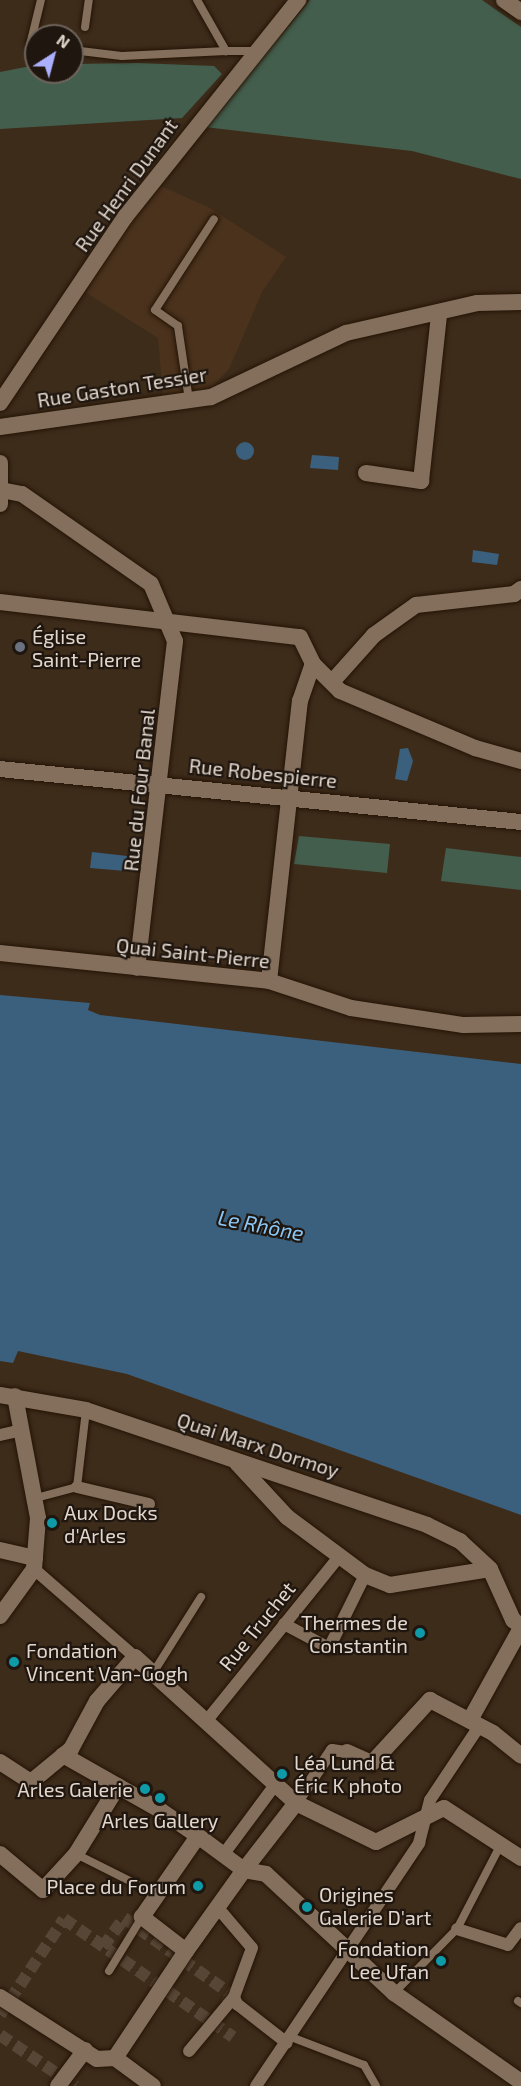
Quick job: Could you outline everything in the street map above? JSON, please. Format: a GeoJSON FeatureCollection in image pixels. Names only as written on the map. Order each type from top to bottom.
{"type":"FeatureCollection","features":[{"type":"Feature","properties":{"kind":"street","name":"Rue Henri Dunant"},"geometry":{"type":"LineString","coordinates":[[0,403],[125,217],[252,51],[298,0]]}},
{"type":"Feature","properties":{"kind":"street"},"geometry":{"type":"LineString","coordinates":[[504,0],[521,12]]}},
{"type":"Feature","properties":{"kind":"street","name":"Rue Gaston Tessier"},"geometry":{"type":"LineString","coordinates":[[0,427],[189,400],[257,379],[346,333],[439,314],[477,303],[521,302]]}},
{"type":"Feature","properties":{"kind":"street"},"geometry":{"type":"LineString","coordinates":[[366,473],[421,481],[439,314]]}},
{"type":"Feature","properties":{"kind":"street"},"geometry":{"type":"LineString","coordinates":[[0,463],[1,497]]}},
{"type":"Feature","properties":{"kind":"street","name":"Rue du Four Banal"},"geometry":{"type":"LineString","coordinates":[[1,497],[26,496],[151,584],[175,641],[162,784],[137,968]]}},
{"type":"Feature","properties":{"kind":"street"},"geometry":{"type":"LineString","coordinates":[[332,682],[374,636],[417,605],[521,589]]}},
{"type":"Feature","properties":{"kind":"street"},"geometry":{"type":"LineString","coordinates":[[0,602],[166,618],[300,637],[313,664],[339,691],[475,748],[521,761]]}},
{"type":"Feature","properties":{"kind":"street"},"geometry":{"type":"LineString","coordinates":[[269,981],[293,798],[300,701],[313,664]]}},
{"type":"Feature","properties":{"kind":"street","name":"Rue Robespierre"},"geometry":{"type":"LineString","coordinates":[[0,769],[521,822]]}},
{"type":"Feature","properties":{"kind":"street","name":"Quai Saint-Pierre"},"geometry":{"type":"LineString","coordinates":[[0,953],[269,981],[351,1008],[464,1025],[521,1024]]}},
{"type":"Feature","properties":{"kind":"street"},"geometry":{"type":"LineString","coordinates":[[0,1616],[34,1563],[36,1498],[21,1430],[7,1395]]}},
{"type":"Feature","properties":{"kind":"street","name":"Quai Marx Dormoy"},"geometry":{"type":"LineString","coordinates":[[7,1395],[86,1410],[427,1525],[460,1541],[490,1569]]}},
{"type":"Feature","properties":{"kind":"street"},"geometry":{"type":"LineString","coordinates":[[0,1435],[21,1430]]}},
{"type":"Feature","properties":{"kind":"street"},"geometry":{"type":"LineString","coordinates":[[236,1461],[287,1517],[338,1558],[365,1575],[390,1585],[490,1569],[513,1620],[521,1627],[475,1723],[448,1769],[426,1815],[419,1844],[256,2086]]}},
{"type":"Feature","properties":{"kind":"street"},"geometry":{"type":"LineString","coordinates":[[77,1486],[150,1504]]}},
{"type":"Feature","properties":{"kind":"street"},"geometry":{"type":"LineString","coordinates":[[0,1550],[34,1563],[135,1657],[208,1719],[274,1785],[296,1803],[375,1842],[444,1808],[514,1850]]}},
{"type":"Feature","properties":{"kind":"street","name":"Rue Truchet"},"geometry":{"type":"LineString","coordinates":[[208,1719],[338,1558]]}},
{"type":"Feature","properties":{"kind":"street"},"geometry":{"type":"LineString","coordinates":[[284,1624],[329,1648],[365,1575]]}},
{"type":"Feature","properties":{"kind":"street"},"geometry":{"type":"LineString","coordinates":[[0,1762],[31,1782],[63,1755],[135,1657]]}},
{"type":"Feature","properties":{"kind":"street"},"geometry":{"type":"LineString","coordinates":[[115,2058],[186,1951],[296,1803],[332,1750],[347,1752],[372,1763],[430,1700],[475,1723],[521,1756]]}},
{"type":"Feature","properties":{"kind":"street"},"geometry":{"type":"LineString","coordinates":[[63,1755],[198,1836],[244,1870],[266,1874],[345,1952],[394,1993],[521,2082]]}},
{"type":"Feature","properties":{"kind":"street"},"geometry":{"type":"LineString","coordinates":[[223,1855],[274,1785]]}},
{"type":"Feature","properties":{"kind":"street"},"geometry":{"type":"LineString","coordinates":[[0,1854],[43,1890],[76,1854],[118,1786]]}},
{"type":"Feature","properties":{"kind":"street"},"geometry":{"type":"LineString","coordinates":[[186,1951],[142,1917],[198,1836]]}},
{"type":"Feature","properties":{"kind":"street"},"geometry":{"type":"LineString","coordinates":[[189,2051],[234,1997],[252,1948],[218,1908]]}},
{"type":"Feature","properties":{"kind":"street"},"geometry":{"type":"LineString","coordinates":[[457,1929],[508,1945],[521,1928]]}},
{"type":"Feature","properties":{"kind":"street"},"geometry":{"type":"LineString","coordinates":[[0,1997],[97,2059],[115,2058],[153,2086]]}},
{"type":"Feature","properties":{"kind":"street"},"geometry":{"type":"LineString","coordinates":[[234,1997],[289,2040]]}},
{"type":"Feature","properties":{"kind":"street"},"geometry":{"type":"LineString","coordinates":[[58,2086],[85,2050]]}},
{"type":"Feature","properties":{"kind":"lane"},"geometry":{"type":"LineString","coordinates":[[35,24],[40,0]]}},
{"type":"Feature","properties":{"kind":"lane"},"geometry":{"type":"LineString","coordinates":[[85,27],[88,0]]}},
{"type":"Feature","properties":{"kind":"lane"},"geometry":{"type":"LineString","coordinates":[[197,0],[226,51]]}},
{"type":"Feature","properties":{"kind":"lane"},"geometry":{"type":"LineString","coordinates":[[84,51],[122,56],[252,51]]}},
{"type":"Feature","properties":{"kind":"lane"},"geometry":{"type":"LineString","coordinates":[[189,400],[178,326],[155,310],[214,219]]}},
{"type":"Feature","properties":{"kind":"lane"},"geometry":{"type":"LineString","coordinates":[[36,1498],[77,1486],[86,1410]]}},
{"type":"Feature","properties":{"kind":"lane"},"geometry":{"type":"LineString","coordinates":[[153,1673],[201,1597]]}},
{"type":"Feature","properties":{"kind":"lane"},"geometry":{"type":"LineString","coordinates":[[394,1993],[457,1929],[514,1850]]}},
{"type":"Feature","properties":{"kind":"lane"},"geometry":{"type":"LineString","coordinates":[[76,1854],[156,1894]]}},
{"type":"Feature","properties":{"kind":"lane"},"geometry":{"type":"LineString","coordinates":[[109,1971],[142,1917]]}},
{"type":"Feature","properties":{"kind":"lane"},"geometry":{"type":"LineString","coordinates":[[289,2040],[364,2065],[376,2086]]}},
{"type":"Feature","properties":{"kind":"shaded area"},"geometry":{"type":"Polygon","coordinates":[[[156,184],[210,208],[286,257],[262,292],[229,369],[208,392],[163,397],[158,338],[85,292],[156,184]]]}},
{"type":"Feature","properties":{"kind":"green space"},"geometry":{"type":"Polygon","coordinates":[[[310,0],[482,0],[521,27],[521,179],[412,151],[205,127],[310,0]]]}},
{"type":"Feature","properties":{"kind":"green space"},"geometry":{"type":"Polygon","coordinates":[[[84,64],[214,66],[222,74],[182,118],[0,129],[0,72],[24,67],[24,84],[84,84],[84,64]]]}},
{"type":"Feature","properties":{"kind":"green space"},"geometry":{"type":"Polygon","coordinates":[[[299,836],[390,844],[387,873],[294,864],[299,836]]]}},
{"type":"Feature","properties":{"kind":"green space"},"geometry":{"type":"Polygon","coordinates":[[[446,848],[521,857],[521,890],[441,881],[446,848]]]}},
{"type":"Feature","properties":{"kind":"water"},"geometry":{"type":"Polygon","coordinates":[[[241,442],[249,442],[254,447],[252,458],[241,460],[236,455],[236,447],[241,442]]]}},
{"type":"Feature","properties":{"kind":"water"},"geometry":{"type":"Polygon","coordinates":[[[312,455],[339,457],[338,470],[310,468],[312,455]]]}},
{"type":"Feature","properties":{"kind":"water"},"geometry":{"type":"Polygon","coordinates":[[[473,550],[499,554],[497,565],[472,562],[473,550]]]}},
{"type":"Feature","properties":{"kind":"water"},"geometry":{"type":"Polygon","coordinates":[[[408,748],[413,761],[407,781],[395,779],[400,749],[408,748]]]}},
{"type":"Feature","properties":{"kind":"water"},"geometry":{"type":"Polygon","coordinates":[[[92,852],[127,856],[126,871],[90,868],[92,852]]]}},
{"type":"Feature","properties":{"kind":"water","name":"Le Rhône"},"geometry":{"type":"Polygon","coordinates":[[[0,995],[90,1003],[88,1010],[100,1015],[521,1064],[521,1515],[127,1374],[18,1351],[13,1363],[0,1361],[0,995]]]}},
{"type":"Feature","properties":{"kind":"tunnel"},"geometry":{"type":"LineString","coordinates":[[103,1947],[124,1918],[232,1995],[226,2004]]}},
{"type":"Feature","properties":{"kind":"tunnel"},"geometry":{"type":"LineString","coordinates":[[0,2015],[64,1919],[233,2037]]}},
{"type":"Feature","properties":{"kind":"tunnel"},"geometry":{"type":"LineString","coordinates":[[0,2035],[75,2086]]}},
{"type":"Feature","properties":{"kind":"place","name":"Église Saint-Pierre"},"geometry":{"type":"Point","coordinates":[20,647]}},
{"type":"Feature","properties":{"kind":"place","name":"Aux Docks d'Arles"},"geometry":{"type":"Point","coordinates":[52,1523]}},
{"type":"Feature","properties":{"kind":"place","name":"Thermes de Constantin"},"geometry":{"type":"Point","coordinates":[420,1633]}},
{"type":"Feature","properties":{"kind":"place","name":"Fondation Vincent Van-Gogh"},"geometry":{"type":"Point","coordinates":[14,1662]}},
{"type":"Feature","properties":{"kind":"place","name":"Léa Lund & Éric K photo"},"geometry":{"type":"Point","coordinates":[282,1774]}},
{"type":"Feature","properties":{"kind":"place","name":"Arles Galerie"},"geometry":{"type":"Point","coordinates":[145,1789]}},
{"type":"Feature","properties":{"kind":"place","name":"Arles Gallery"},"geometry":{"type":"Point","coordinates":[160,1798]}},
{"type":"Feature","properties":{"kind":"place","name":"Place du Forum"},"geometry":{"type":"Point","coordinates":[198,1886]}},
{"type":"Feature","properties":{"kind":"place","name":"Origines Galerie D'art"},"geometry":{"type":"Point","coordinates":[307,1907]}},
{"type":"Feature","properties":{"kind":"place","name":"Fondation Lee Ufan"},"geometry":{"type":"Point","coordinates":[441,1961]}}]}
